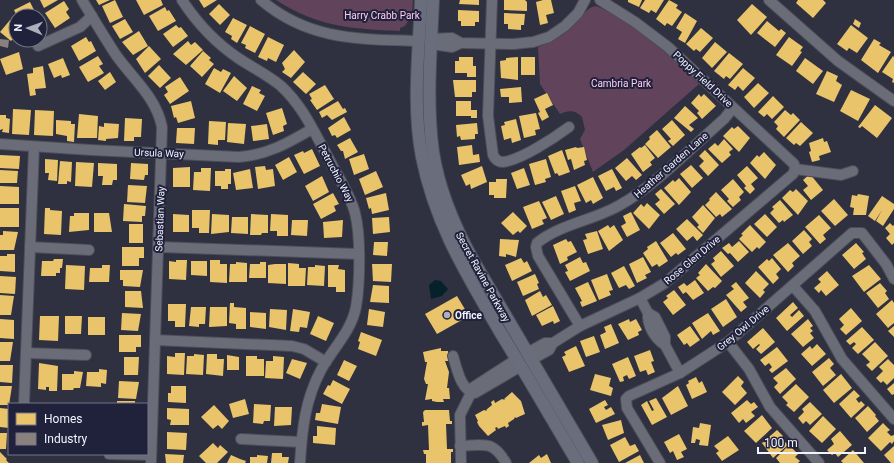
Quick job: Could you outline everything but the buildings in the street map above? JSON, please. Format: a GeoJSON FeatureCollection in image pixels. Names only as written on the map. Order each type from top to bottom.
{"type":"FeatureCollection","features":[{"type":"Feature","properties":{"kind":"main road","name":"Secret Ravine Parkway"},"geometry":{"type":"LineString","coordinates":[[421,0],[417,91],[419,135],[422,156],[432,199],[454,252],[592,463]]}},
{"type":"Feature","properties":{"kind":"main road","name":"Secret Ravine Parkway"},"geometry":{"type":"LineString","coordinates":[[433,0],[431,42],[431,133],[437,168],[446,200],[464,245],[578,463]]}},
{"type":"Feature","properties":{"kind":"main road"},"geometry":{"type":"LineString","coordinates":[[419,41],[431,42]]}},
{"type":"Feature","properties":{"kind":"street","name":"Sebastian Way"},"geometry":{"type":"LineString","coordinates":[[82,0],[116,54],[155,105],[162,127],[151,459]]}},
{"type":"Feature","properties":{"kind":"street","name":"Petruchio Way"},"geometry":{"type":"LineString","coordinates":[[182,0],[204,28],[224,48],[283,88],[296,104],[312,129],[353,204],[357,223],[358,254],[357,300],[354,315],[344,335],[326,362],[308,402],[303,420],[300,463]]}},
{"type":"Feature","properties":{"kind":"street"},"geometry":{"type":"LineString","coordinates":[[261,0],[278,14],[317,32],[346,38],[419,41]]}},
{"type":"Feature","properties":{"kind":"street"},"geometry":{"type":"LineString","coordinates":[[492,0],[488,116],[493,155],[496,160],[502,162],[538,148],[569,127]]}},
{"type":"Feature","properties":{"kind":"street"},"geometry":{"type":"LineString","coordinates":[[431,42],[452,47],[461,42],[525,44],[549,36],[572,19],[585,0]]}},
{"type":"Feature","properties":{"kind":"street","name":"Poppy Field Drive"},"geometry":{"type":"LineString","coordinates":[[600,0],[659,40],[794,164],[795,169]]}},
{"type":"Feature","properties":{"kind":"street"},"geometry":{"type":"LineString","coordinates":[[770,0],[838,61],[894,102]]}},
{"type":"Feature","properties":{"kind":"street"},"geometry":{"type":"LineString","coordinates":[[48,42],[80,27],[92,16]]}},
{"type":"Feature","properties":{"kind":"street","name":"Heather Garden Lane"},"geometry":{"type":"LineString","coordinates":[[580,326],[538,256],[536,247],[537,243],[568,227],[603,214],[629,200],[660,175],[734,108]]}},
{"type":"Feature","properties":{"kind":"street","name":"Ursula Way"},"geometry":{"type":"LineString","coordinates":[[0,144],[239,157],[258,155],[284,145],[312,129]]}},
{"type":"Feature","properties":{"kind":"street"},"geometry":{"type":"LineString","coordinates":[[24,403],[34,146]]}},
{"type":"Feature","properties":{"kind":"street"},"geometry":{"type":"LineString","coordinates":[[795,169],[841,175],[853,171]]}},
{"type":"Feature","properties":{"kind":"street","name":"Rose Glen Drive"},"geometry":{"type":"LineString","coordinates":[[460,463],[460,415],[472,388],[524,360],[545,343],[553,343],[580,326],[640,298],[665,283],[793,174],[795,169]]}},
{"type":"Feature","properties":{"kind":"street","name":"Grey Owl Drive"},"geometry":{"type":"LineString","coordinates":[[660,463],[627,408],[626,399],[680,373],[728,342],[852,233],[862,233],[877,251],[894,279]]}},
{"type":"Feature","properties":{"kind":"street"},"geometry":{"type":"LineString","coordinates":[[30,247],[89,250]]}},
{"type":"Feature","properties":{"kind":"street"},"geometry":{"type":"LineString","coordinates":[[159,247],[358,254]]}},
{"type":"Feature","properties":{"kind":"street"},"geometry":{"type":"LineString","coordinates":[[793,286],[815,311],[842,359],[894,418]]}},
{"type":"Feature","properties":{"kind":"street"},"geometry":{"type":"LineString","coordinates":[[640,298],[648,313],[648,321],[655,327],[658,340],[665,345],[680,373]]}},
{"type":"Feature","properties":{"kind":"street"},"geometry":{"type":"LineString","coordinates":[[155,340],[292,346],[304,349],[326,362]]}},
{"type":"Feature","properties":{"kind":"street"},"geometry":{"type":"LineString","coordinates":[[728,342],[749,369],[770,407],[819,463]]}},
{"type":"Feature","properties":{"kind":"street"},"geometry":{"type":"LineString","coordinates":[[26,353],[86,355]]}},
{"type":"Feature","properties":{"kind":"street"},"geometry":{"type":"LineString","coordinates":[[453,356],[464,385],[471,393]]}},
{"type":"Feature","properties":{"kind":"street"},"geometry":{"type":"LineString","coordinates":[[241,439],[301,442]]}},
{"type":"Feature","properties":{"kind":"street"},"geometry":{"type":"LineString","coordinates":[[460,446],[494,447],[500,452],[506,463]]}},
{"type":"Feature","properties":{"kind":"street"},"geometry":{"type":"LineString","coordinates":[[117,455],[151,459]]}},
{"type":"Feature","properties":{"kind":"green space","name":"Harry Crabb Park"},"geometry":{"type":"Polygon","coordinates":[[[276,0],[413,0],[411,21],[408,21],[405,26],[400,28],[400,31],[336,25],[306,16],[276,0]]]}},
{"type":"Feature","properties":{"kind":"green space","name":"Cambria Park"},"geometry":{"type":"Polygon","coordinates":[[[596,6],[625,21],[638,30],[664,51],[699,84],[624,150],[593,172],[580,139],[585,130],[582,117],[572,111],[560,114],[540,84],[538,47],[563,35],[578,22],[589,8],[596,6]]]}},
{"type":"Feature","properties":{"kind":"water"},"geometry":{"type":"Polygon","coordinates":[[[435,280],[441,281],[448,289],[442,296],[431,299],[429,285],[435,280]]]}},
{"type":"Feature","properties":{"kind":"place","name":"Office"},"geometry":{"type":"Point","coordinates":[447,315]}}]}
